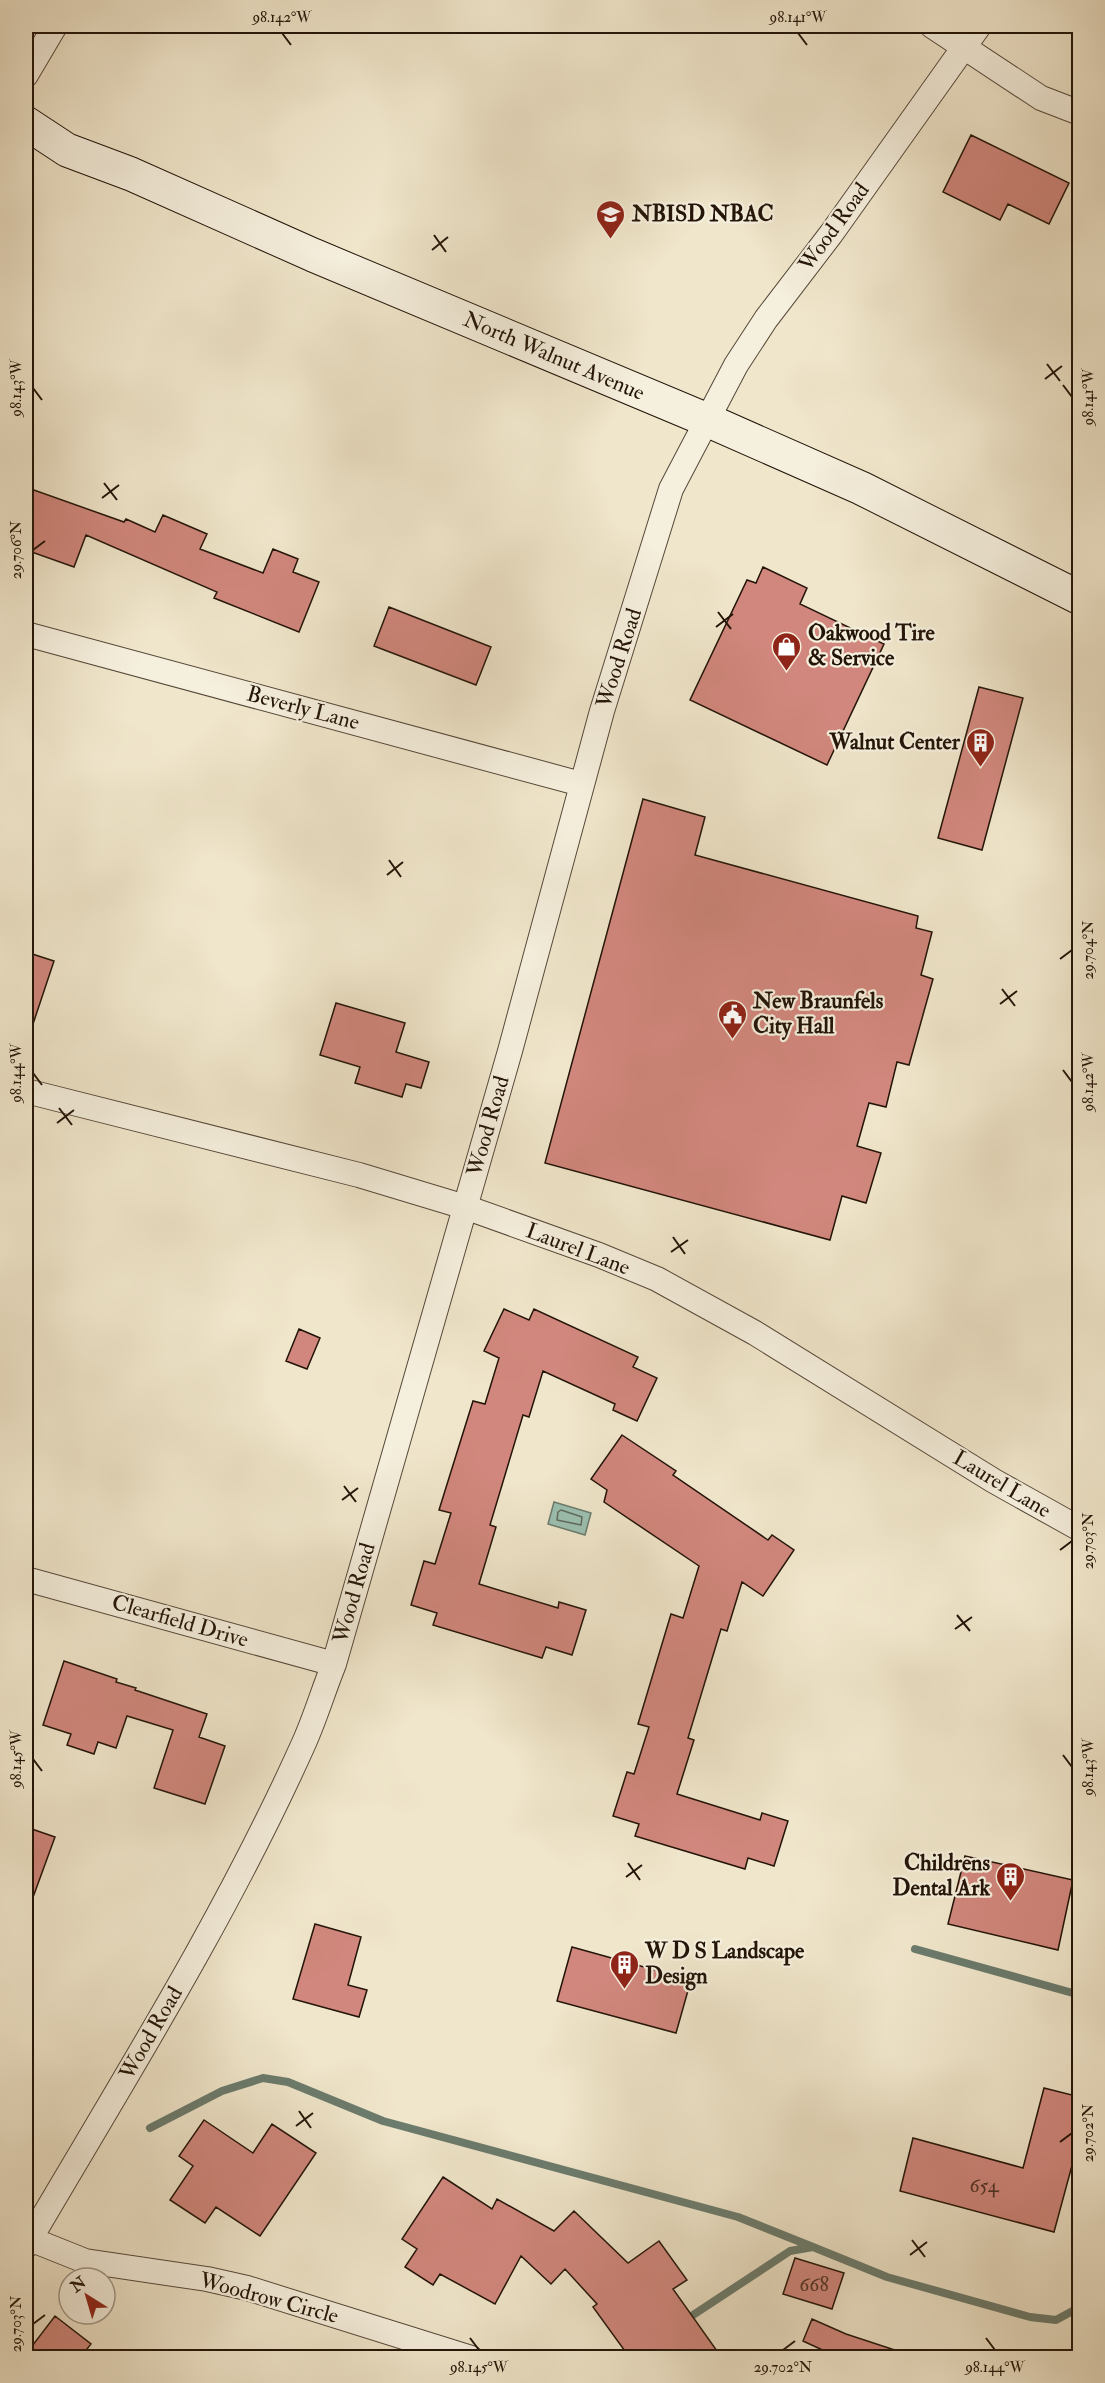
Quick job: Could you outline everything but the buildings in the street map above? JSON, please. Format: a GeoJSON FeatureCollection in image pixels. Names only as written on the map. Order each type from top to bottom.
{"type":"FeatureCollection","features":[{"type":"Feature","properties":{"kind":"main road","name":"North Walnut Avenue"},"geometry":{"type":"LineString","coordinates":[[26,123],[67,150],[131,174],[313,255],[707,420],[879,497],[1080,597]]}},
{"type":"Feature","properties":{"kind":"street"},"geometry":{"type":"LineString","coordinates":[[26,75],[55,26]]}},
{"type":"Feature","properties":{"kind":"street"},"geometry":{"type":"LineString","coordinates":[[932,26],[1041,98],[1080,113]]}},
{"type":"Feature","properties":{"kind":"street","name":"Wood Road"},"geometry":{"type":"LineString","coordinates":[[28,2243],[173,1996],[235,1881],[303,1744],[334,1664],[465,1207],[581,784],[671,489],[707,420],[766,319],[831,234],[979,26]]}},
{"type":"Feature","properties":{"kind":"street","name":"Beverly Lane"},"geometry":{"type":"LineString","coordinates":[[26,634],[581,784]]}},
{"type":"Feature","properties":{"kind":"street","name":"Laurel Lane"},"geometry":{"type":"LineString","coordinates":[[26,1091],[359,1175],[465,1207],[657,1279],[765,1339],[994,1480],[1080,1529]]}},
{"type":"Feature","properties":{"kind":"street","name":"Clearfield Drive"},"geometry":{"type":"LineString","coordinates":[[26,1579],[334,1664]]}},
{"type":"Feature","properties":{"kind":"street","name":"Woodrow Circle"},"geometry":{"type":"LineString","coordinates":[[28,2243],[85,2261],[207,2279],[247,2288],[471,2358]]}},
{"type":"Feature","properties":{"kind":"water"},"geometry":{"type":"Polygon","coordinates":[[[554,1502],[591,1513],[585,1535],[548,1524],[554,1502]]]}},
{"type":"Feature","properties":{"kind":"waterway"},"geometry":{"type":"LineString","coordinates":[[915,1949],[1080,1995]]}},
{"type":"Feature","properties":{"kind":"waterway"},"geometry":{"type":"LineString","coordinates":[[150,2128],[222,2091],[263,2078],[288,2082],[383,2121],[738,2217],[813,2247]]}},
{"type":"Feature","properties":{"kind":"waterway"},"geometry":{"type":"LineString","coordinates":[[684,2321],[790,2251],[813,2247],[887,2277],[1030,2317],[1056,2320],[1080,2307]]}},
{"type":"Feature","properties":{"kind":"place","name":"NBISD NBAC"},"geometry":{"type":"Point","coordinates":[611,240]}},
{"type":"Feature","properties":{"kind":"place","name":"Oakwood Tire & Service"},"geometry":{"type":"Point","coordinates":[787,672]}},
{"type":"Feature","properties":{"kind":"place","name":"Walnut Center"},"geometry":{"type":"Point","coordinates":[981,768]}},
{"type":"Feature","properties":{"kind":"place","name":"New Braunfels City Hall"},"geometry":{"type":"Point","coordinates":[732,1040]}},
{"type":"Feature","properties":{"kind":"place","name":"Childrens Dental Ark"},"geometry":{"type":"Point","coordinates":[1011,1902]}},
{"type":"Feature","properties":{"kind":"place","name":"W D S Landscape Design"},"geometry":{"type":"Point","coordinates":[624,1990]}}]}
